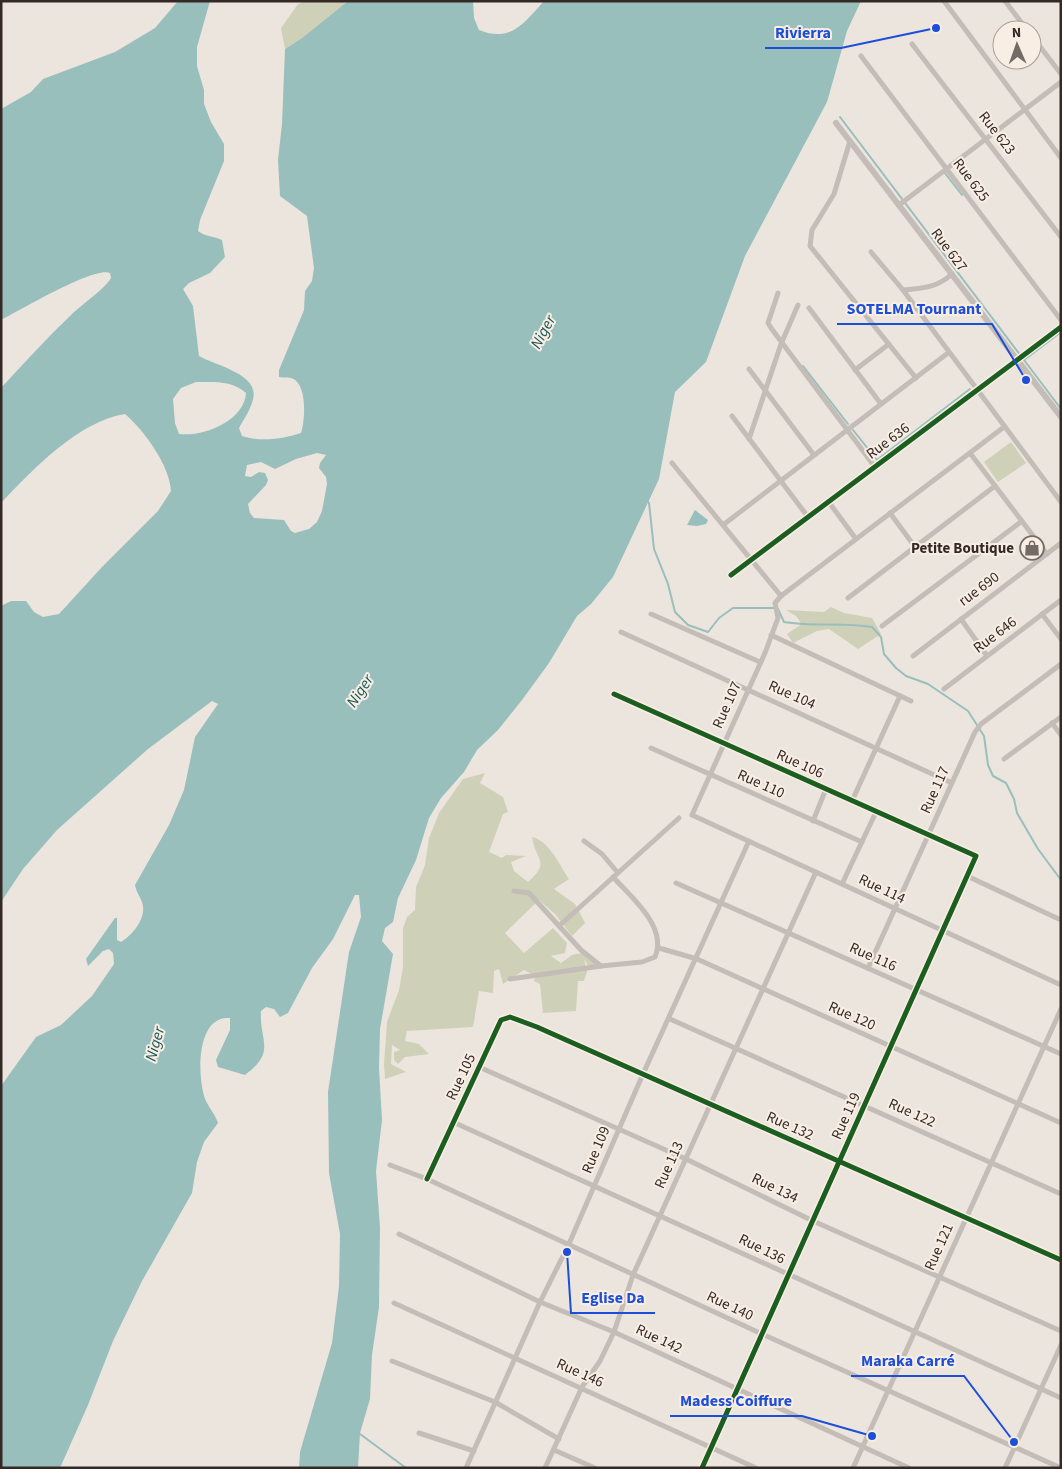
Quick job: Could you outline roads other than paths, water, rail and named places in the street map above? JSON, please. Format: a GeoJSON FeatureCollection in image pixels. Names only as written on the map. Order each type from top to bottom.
{"type":"FeatureCollection","features":[{"type":"Feature","properties":{"kind":"street"},"geometry":{"type":"LineString","coordinates":[[944,1],[1061,158]]}},
{"type":"Feature","properties":{"kind":"street"},"geometry":{"type":"LineString","coordinates":[[1005,1],[1019,20]]}},
{"type":"Feature","properties":{"kind":"street","name":"Rue 623"},"geometry":{"type":"LineString","coordinates":[[912,44],[1061,237]]}},
{"type":"Feature","properties":{"kind":"street"},"geometry":{"type":"LineString","coordinates":[[1042,49],[1061,74]]}},
{"type":"Feature","properties":{"kind":"street","name":"Rue 625"},"geometry":{"type":"LineString","coordinates":[[861,56],[1061,320]]}},
{"type":"Feature","properties":{"kind":"street"},"geometry":{"type":"LineString","coordinates":[[899,204],[1061,82]]}},
{"type":"Feature","properties":{"kind":"street","name":"Rue 627"},"geometry":{"type":"LineString","coordinates":[[836,123],[1061,417]]}},
{"type":"Feature","properties":{"kind":"street"},"geometry":{"type":"LineString","coordinates":[[850,141],[834,194],[812,230],[810,246],[916,378]]}},
{"type":"Feature","properties":{"kind":"street"},"geometry":{"type":"LineString","coordinates":[[871,252],[903,290],[948,353],[1061,502]]}},
{"type":"Feature","properties":{"kind":"street"},"geometry":{"type":"LineString","coordinates":[[903,290],[936,285],[942,283],[952,274]]}},
{"type":"Feature","properties":{"kind":"street"},"geometry":{"type":"LineString","coordinates":[[778,293],[768,322],[781,344],[874,467]]}},
{"type":"Feature","properties":{"kind":"street"},"geometry":{"type":"LineString","coordinates":[[749,439],[781,344],[798,305]]}},
{"type":"Feature","properties":{"kind":"street"},"geometry":{"type":"LineString","coordinates":[[809,308],[881,404]]}},
{"type":"Feature","properties":{"kind":"street","name":"Rue 636"},"geometry":{"type":"LineString","coordinates":[[731,575],[1061,327]]}},
{"type":"Feature","properties":{"kind":"street"},"geometry":{"type":"LineString","coordinates":[[854,370],[889,344]]}},
{"type":"Feature","properties":{"kind":"street"},"geometry":{"type":"LineString","coordinates":[[723,525],[948,353]]}},
{"type":"Feature","properties":{"kind":"street"},"geometry":{"type":"LineString","coordinates":[[749,370],[814,455]]}},
{"type":"Feature","properties":{"kind":"street"},"geometry":{"type":"LineString","coordinates":[[732,416],[808,517]]}},
{"type":"Feature","properties":{"kind":"street"},"geometry":{"type":"LineString","coordinates":[[672,463],[781,596],[1004,427]]}},
{"type":"Feature","properties":{"kind":"street"},"geometry":{"type":"LineString","coordinates":[[970,453],[1047,554]]}},
{"type":"Feature","properties":{"kind":"street"},"geometry":{"type":"LineString","coordinates":[[848,598],[996,486]]}},
{"type":"Feature","properties":{"kind":"street"},"geometry":{"type":"LineString","coordinates":[[828,501],[856,539]]}},
{"type":"Feature","properties":{"kind":"street"},"geometry":{"type":"LineString","coordinates":[[890,514],[916,547]]}},
{"type":"Feature","properties":{"kind":"street"},"geometry":{"type":"LineString","coordinates":[[882,626],[1022,521]]}},
{"type":"Feature","properties":{"kind":"street","name":"rue 690"},"geometry":{"type":"LineString","coordinates":[[913,656],[1061,543]]}},
{"type":"Feature","properties":{"kind":"street","name":"Rue 107"},"geometry":{"type":"LineString","coordinates":[[692,815],[771,636],[778,618],[775,603],[781,596]]}},
{"type":"Feature","properties":{"kind":"street","name":"Rue 646"},"geometry":{"type":"LineString","coordinates":[[944,689],[1061,600]]}},
{"type":"Feature","properties":{"kind":"street"},"geometry":{"type":"LineString","coordinates":[[651,614],[760,662]]}},
{"type":"Feature","properties":{"kind":"street"},"geometry":{"type":"LineString","coordinates":[[1042,614],[1061,639]]}},
{"type":"Feature","properties":{"kind":"street"},"geometry":{"type":"LineString","coordinates":[[961,619],[987,656]]}},
{"type":"Feature","properties":{"kind":"street","name":"Rue 104"},"geometry":{"type":"LineString","coordinates":[[621,632],[877,747],[952,783]]}},
{"type":"Feature","properties":{"kind":"street"},"geometry":{"type":"LineString","coordinates":[[771,636],[911,701]]}},
{"type":"Feature","properties":{"kind":"street","name":"Rue 117"},"geometry":{"type":"LineString","coordinates":[[868,968],[975,732],[982,724],[1061,664]]}},
{"type":"Feature","properties":{"kind":"street","name":"Rue 106"},"geometry":{"type":"LineString","coordinates":[[614,694],[976,856]]}},
{"type":"Feature","properties":{"kind":"street"},"geometry":{"type":"LineString","coordinates":[[852,801],[900,696]]}},
{"type":"Feature","properties":{"kind":"street"},"geometry":{"type":"LineString","coordinates":[[1004,759],[1061,717]]}},
{"type":"Feature","properties":{"kind":"street"},"geometry":{"type":"LineString","coordinates":[[1052,724],[1061,735]]}},
{"type":"Feature","properties":{"kind":"street","name":"Rue 110"},"geometry":{"type":"LineString","coordinates":[[651,748],[862,842]]}},
{"type":"Feature","properties":{"kind":"street"},"geometry":{"type":"LineString","coordinates":[[813,821],[826,789]]}},
{"type":"Feature","properties":{"kind":"street"},"geometry":{"type":"LineString","coordinates":[[842,884],[876,812]]}},
{"type":"Feature","properties":{"kind":"street","name":"Rue 114"},"geometry":{"type":"LineString","coordinates":[[692,815],[1061,985]]}},
{"type":"Feature","properties":{"kind":"street"},"geometry":{"type":"LineString","coordinates":[[559,926],[679,818]]}},
{"type":"Feature","properties":{"kind":"street"},"geometry":{"type":"LineString","coordinates":[[584,841],[602,854],[618,873]]}},
{"type":"Feature","properties":{"kind":"street","name":"Rue 109"},"geometry":{"type":"LineString","coordinates":[[466,1468],[749,842]]}},
{"type":"Feature","properties":{"kind":"street","name":"Rue 119"},"geometry":{"type":"LineString","coordinates":[[702,1468],[976,856]]}},
{"type":"Feature","properties":{"kind":"street","name":"Rue 113"},"geometry":{"type":"LineString","coordinates":[[546,1468],[582,1387],[600,1361],[614,1332],[633,1275],[816,872]]}},
{"type":"Feature","properties":{"kind":"street"},"geometry":{"type":"LineString","coordinates":[[967,876],[1061,920]]}},
{"type":"Feature","properties":{"kind":"street"},"geometry":{"type":"LineString","coordinates":[[510,979],[642,962],[655,957],[659,948],[656,934],[642,908],[612,877]]}},
{"type":"Feature","properties":{"kind":"street","name":"Rue 116"},"geometry":{"type":"LineString","coordinates":[[676,883],[1061,1054]]}},
{"type":"Feature","properties":{"kind":"street"},"geometry":{"type":"LineString","coordinates":[[514,891],[529,893],[581,950],[601,966]]}},
{"type":"Feature","properties":{"kind":"street","name":"Rue 120"},"geometry":{"type":"LineString","coordinates":[[659,948],[697,960],[1061,1123]]}},
{"type":"Feature","properties":{"kind":"street","name":"Rue 121"},"geometry":{"type":"LineString","coordinates":[[853,1468],[1061,1009]]}},
{"type":"Feature","properties":{"kind":"street","name":"Rue 105"},"geometry":{"type":"LineString","coordinates":[[428,1179],[501,1020],[510,1017],[537,1027]]}},
{"type":"Feature","properties":{"kind":"street","name":"Rue 122"},"geometry":{"type":"LineString","coordinates":[[670,1019],[1061,1194]]}},
{"type":"Feature","properties":{"kind":"street","name":"Rue 132"},"geometry":{"type":"LineString","coordinates":[[537,1027],[1061,1260]]}},
{"type":"Feature","properties":{"kind":"street","name":"Rue 134"},"geometry":{"type":"LineString","coordinates":[[479,1067],[686,1159],[813,1221],[1061,1331]]}},
{"type":"Feature","properties":{"kind":"street","name":"Rue 136"},"geometry":{"type":"LineString","coordinates":[[453,1122],[660,1214],[788,1275],[1061,1398]]}},
{"type":"Feature","properties":{"kind":"street","name":"Rue 140"},"geometry":{"type":"LineString","coordinates":[[390,1165],[428,1179],[568,1246],[1061,1468]]}},
{"type":"Feature","properties":{"kind":"street","name":"Rue 142"},"geometry":{"type":"LineString","coordinates":[[399,1234],[540,1302],[614,1332],[909,1468]]}},
{"type":"Feature","properties":{"kind":"street","name":"Rue 146"},"geometry":{"type":"LineString","coordinates":[[394,1303],[712,1446],[756,1468]]}},
{"type":"Feature","properties":{"kind":"street"},"geometry":{"type":"LineString","coordinates":[[1006,1468],[1061,1345]]}},
{"type":"Feature","properties":{"kind":"street"},"geometry":{"type":"LineString","coordinates":[[392,1361],[495,1402],[559,1439]]}},
{"type":"Feature","properties":{"kind":"street"},"geometry":{"type":"LineString","coordinates":[[419,1433],[474,1452]]}},
{"type":"Feature","properties":{"kind":"street"},"geometry":{"type":"LineString","coordinates":[[554,1450],[595,1468]]}},
{"type":"Feature","properties":{"kind":"water","name":"Niger"},"geometry":{"type":"Polygon","coordinates":[[[178,1],[210,1],[197,47],[197,66],[204,90],[204,104],[211,122],[224,144],[224,161],[200,220],[198,231],[222,240],[225,257],[210,273],[189,283],[183,289],[193,306],[199,356],[234,371],[250,383],[253,390],[251,406],[239,428],[242,436],[256,439],[272,439],[301,433],[304,412],[303,394],[296,381],[291,378],[279,377],[279,370],[304,310],[305,291],[312,281],[314,268],[307,216],[280,196],[278,160],[282,124],[285,49],[302,38],[348,1],[473,1],[474,18],[479,30],[500,34],[516,29],[544,1],[861,1],[847,31],[827,102],[745,256],[706,362],[675,392],[659,479],[613,577],[591,604],[577,616],[549,663],[522,700],[498,730],[477,750],[464,772],[441,798],[429,818],[416,860],[398,898],[393,922],[385,928],[382,941],[393,954],[380,1029],[379,1068],[382,1120],[376,1171],[380,1228],[379,1307],[372,1355],[370,1399],[360,1433],[358,1468],[299,1468],[300,1452],[332,1343],[339,1286],[340,1234],[329,1173],[328,1092],[349,952],[361,917],[359,895],[355,895],[333,939],[312,968],[288,1013],[280,1017],[274,1009],[266,1007],[261,1011],[264,1052],[255,1067],[245,1075],[218,1067],[216,1060],[230,1030],[230,1018],[219,1020],[211,1026],[205,1036],[202,1049],[200,1062],[201,1076],[205,1099],[218,1123],[204,1142],[197,1162],[192,1193],[142,1281],[113,1341],[88,1405],[60,1468],[1,1468],[1,1086],[36,1037],[61,1025],[92,996],[114,964],[113,953],[109,949],[103,951],[88,966],[86,959],[115,918],[117,918],[117,940],[121,942],[140,922],[143,906],[135,885],[169,825],[184,790],[195,737],[218,704],[212,701],[148,749],[57,830],[23,869],[1,902],[1,606],[11,601],[26,601],[34,612],[43,617],[59,614],[102,567],[158,511],[171,491],[170,481],[155,449],[140,429],[125,414],[108,418],[91,426],[57,449],[1,503],[1,388],[75,311],[104,287],[111,278],[110,273],[101,273],[73,282],[1,320],[1,109],[31,92],[43,79],[115,52],[155,28],[178,1]],[[196,382],[181,388],[173,399],[175,423],[179,434],[200,433],[211,430],[231,419],[244,403],[246,393],[235,386],[222,383],[196,382]],[[317,453],[296,459],[275,469],[261,462],[247,465],[245,476],[251,477],[259,472],[265,473],[268,480],[266,485],[248,504],[250,513],[254,518],[284,520],[291,531],[295,533],[309,529],[317,522],[322,511],[327,484],[326,477],[319,468],[326,455],[317,453]]]}},
{"type":"Feature","properties":{"kind":"water"},"geometry":{"type":"Polygon","coordinates":[[[695,510],[708,520],[706,524],[697,526],[687,525],[695,510]]]}},
{"type":"Feature","properties":{"kind":"waterway"},"geometry":{"type":"LineString","coordinates":[[840,117],[1024,360],[1061,332]]}},
{"type":"Feature","properties":{"kind":"waterway"},"geometry":{"type":"LineString","coordinates":[[944,172],[962,195]]}},
{"type":"Feature","properties":{"kind":"waterway"},"geometry":{"type":"LineString","coordinates":[[1024,360],[1061,409]]}},
{"type":"Feature","properties":{"kind":"waterway"},"geometry":{"type":"LineString","coordinates":[[803,366],[848,424]]}},
{"type":"Feature","properties":{"kind":"waterway"},"geometry":{"type":"LineString","coordinates":[[853,430],[877,460],[970,389]]}},
{"type":"Feature","properties":{"kind":"waterway"},"geometry":{"type":"LineString","coordinates":[[647,501],[649,503],[654,549],[668,584],[675,612],[688,625],[708,632],[719,618],[733,608],[774,608]]}},
{"type":"Feature","properties":{"kind":"waterway"},"geometry":{"type":"LineString","coordinates":[[778,609],[784,622],[872,627],[881,637],[884,654],[896,668],[906,676],[928,684],[968,711],[984,736],[988,765],[993,776],[1006,783],[1014,799],[1017,813],[1038,849],[1061,880]]}},
{"type":"Feature","properties":{"kind":"waterway"},"geometry":{"type":"LineString","coordinates":[[360,1434],[406,1468]]}},
{"type":"Feature","properties":{"kind":"place","name":"Rivierra"},"geometry":{"type":"Point","coordinates":[936,28]}},
{"type":"Feature","properties":{"kind":"place","name":"SOTELMA Tournant"},"geometry":{"type":"Point","coordinates":[1026,380]}},
{"type":"Feature","properties":{"kind":"place","name":"Petite Boutique"},"geometry":{"type":"Point","coordinates":[1032,548]}},
{"type":"Feature","properties":{"kind":"place","name":"Eglise Da"},"geometry":{"type":"Point","coordinates":[567,1252]}},
{"type":"Feature","properties":{"kind":"place","name":"Madess Coiffure"},"geometry":{"type":"Point","coordinates":[872,1436]}},
{"type":"Feature","properties":{"kind":"place","name":"Maraka Carré"},"geometry":{"type":"Point","coordinates":[1014,1442]}}]}
